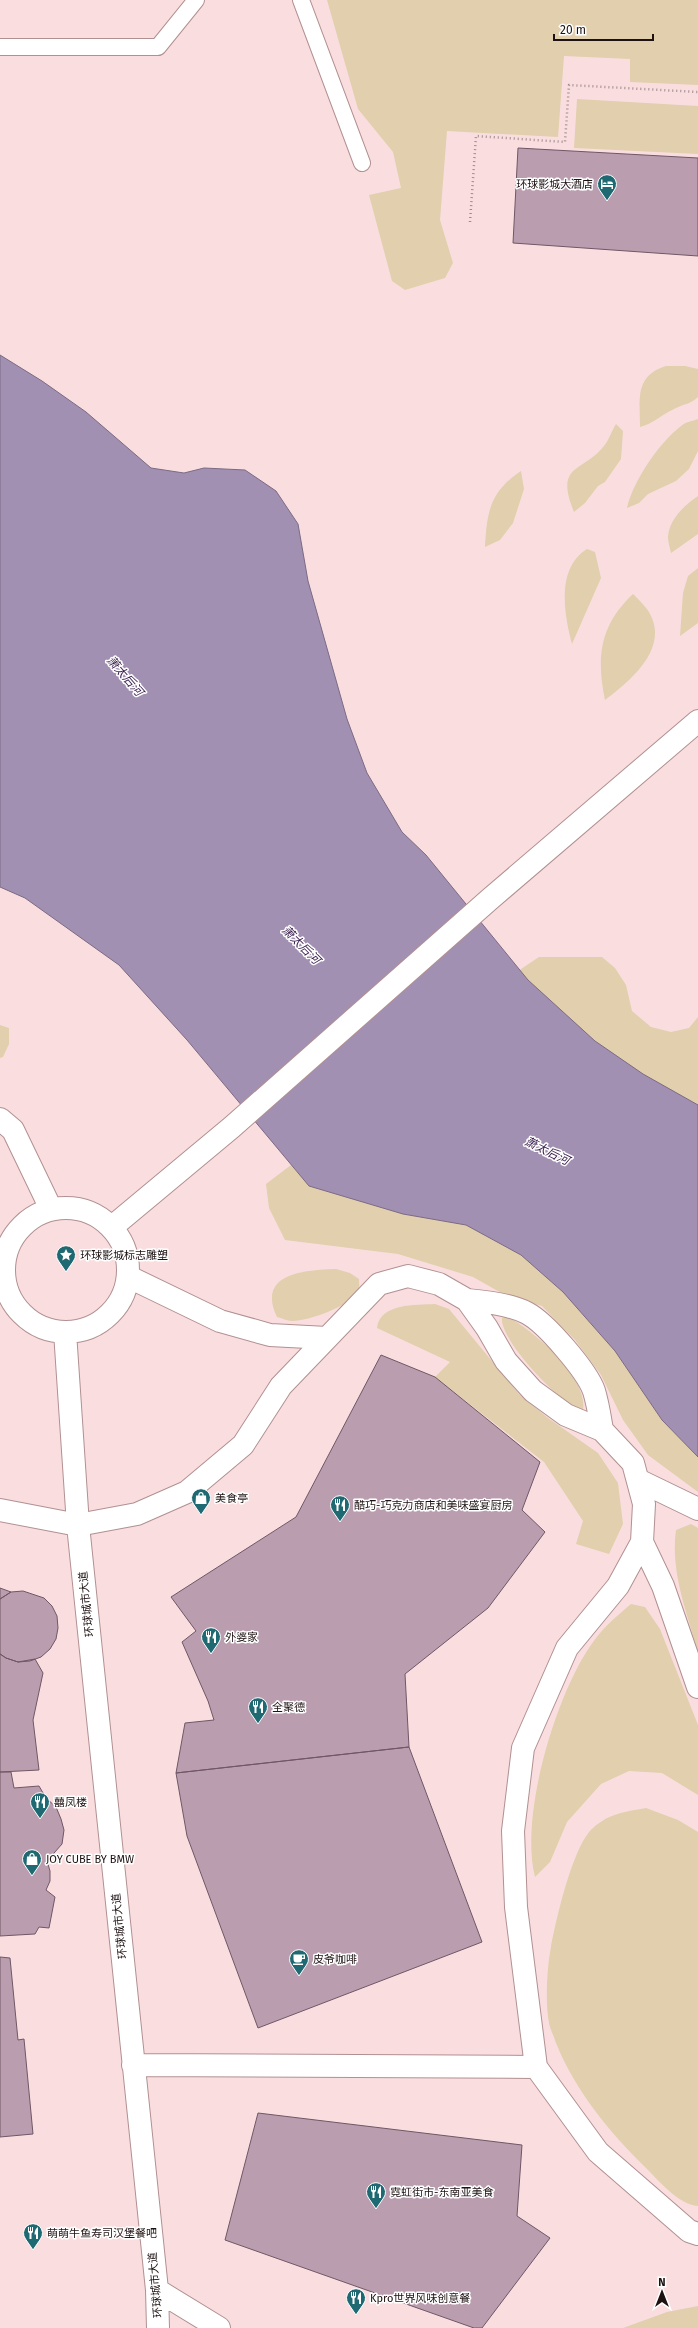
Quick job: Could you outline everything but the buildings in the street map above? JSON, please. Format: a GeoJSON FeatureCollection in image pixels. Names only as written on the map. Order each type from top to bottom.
{"type":"FeatureCollection","features":[{"type":"Feature","properties":{"kind":"street"},"geometry":{"type":"LineString","coordinates":[[112,1227],[232,1127],[490,899],[698,721]]}},
{"type":"Feature","properties":{"kind":"street"},"geometry":{"type":"LineString","coordinates":[[0,1119],[13,1130],[51,1209]]}},
{"type":"Feature","properties":{"kind":"street"},"geometry":{"type":"LineString","coordinates":[[72,1207],[91,1212],[112,1227],[121,1239],[128,1257],[129,1277],[123,1297],[112,1314],[95,1326],[75,1332],[54,1331],[34,1323],[18,1310],[7,1292],[3,1271],[6,1250],[16,1232],[32,1217],[51,1209],[72,1207]]}},
{"type":"Feature","properties":{"kind":"street"},"geometry":{"type":"LineString","coordinates":[[0,1510],[78,1525],[137,1514],[187,1492],[243,1445],[281,1386],[379,1284],[408,1276],[439,1284],[467,1300],[495,1304],[527,1313],[553,1336],[573,1358],[594,1390],[602,1430]]}},
{"type":"Feature","properties":{"kind":"street"},"geometry":{"type":"LineString","coordinates":[[129,1277],[220,1321],[270,1335],[327,1338]]}},
{"type":"Feature","properties":{"kind":"street"},"geometry":{"type":"LineString","coordinates":[[467,1300],[487,1328],[506,1361],[533,1391],[566,1415],[602,1430],[633,1463],[644,1504],[642,1542],[618,1586],[567,1648],[523,1748],[514,1831],[516,1907],[536,2067],[598,2152],[695,2232]]}},
{"type":"Feature","properties":{"kind":"street","name":"环球城市大道"},"geometry":{"type":"LineString","coordinates":[[65,1332],[78,1525],[156,2290],[158,2328]]}},
{"type":"Feature","properties":{"kind":"street"},"geometry":{"type":"LineString","coordinates":[[638,1480],[698,1509]]}},
{"type":"Feature","properties":{"kind":"street"},"geometry":{"type":"LineString","coordinates":[[642,1542],[663,1586],[698,1687]]}},
{"type":"Feature","properties":{"kind":"street"},"geometry":{"type":"LineString","coordinates":[[133,2065],[536,2067]]}},
{"type":"Feature","properties":{"kind":"street"},"geometry":{"type":"LineString","coordinates":[[156,2290],[219,2328]]}},
{"type":"Feature","properties":{"kind":"lane"},"geometry":{"type":"LineString","coordinates":[[0,47],[158,47],[196,0]]}},
{"type":"Feature","properties":{"kind":"lane"},"geometry":{"type":"LineString","coordinates":[[301,0],[362,162]]}},
{"type":"Feature","properties":{"kind":"path"},"geometry":{"type":"LineString","coordinates":[[470,222],[476,136],[565,142],[569,85],[698,92]]}},
{"type":"Feature","properties":{"kind":"shaded area"},"geometry":{"type":"Polygon","coordinates":[[[327,0],[698,0],[698,85],[630,82],[630,59],[564,56],[558,137],[447,131],[440,220],[453,263],[445,278],[405,290],[392,281],[369,195],[401,188],[393,152],[358,109],[327,0]]]}},
{"type":"Feature","properties":{"kind":"shaded area"},"geometry":{"type":"Polygon","coordinates":[[[577,99],[698,106],[698,154],[574,148],[577,99]]]}},
{"type":"Feature","properties":{"kind":"shaded area"},"geometry":{"type":"Polygon","coordinates":[[[666,366],[685,366],[698,369],[698,397],[690,403],[671,410],[650,423],[640,427],[641,390],[648,376],[656,370],[666,366]]]}},
{"type":"Feature","properties":{"kind":"shaded area"},"geometry":{"type":"Polygon","coordinates":[[[698,419],[698,451],[689,469],[676,481],[648,494],[639,503],[627,508],[635,486],[656,452],[673,433],[683,425],[698,419]]]}},
{"type":"Feature","properties":{"kind":"shaded area"},"geometry":{"type":"Polygon","coordinates":[[[616,424],[623,431],[621,459],[605,482],[598,486],[585,503],[574,512],[567,485],[569,477],[574,471],[596,455],[604,446],[616,424]]]}},
{"type":"Feature","properties":{"kind":"shaded area"},"geometry":{"type":"Polygon","coordinates":[[[521,471],[524,489],[513,523],[500,540],[485,547],[487,523],[492,503],[503,487],[521,471]]]}},
{"type":"Feature","properties":{"kind":"shaded area"},"geometry":{"type":"Polygon","coordinates":[[[698,496],[698,534],[671,553],[668,537],[671,524],[678,513],[698,496]]]}},
{"type":"Feature","properties":{"kind":"shaded area"},"geometry":{"type":"Polygon","coordinates":[[[587,549],[595,552],[601,578],[572,644],[565,606],[567,579],[570,568],[577,557],[587,549]]]}},
{"type":"Feature","properties":{"kind":"shaded area"},"geometry":{"type":"Polygon","coordinates":[[[698,568],[698,623],[680,636],[683,593],[688,576],[698,568]]]}},
{"type":"Feature","properties":{"kind":"shaded area"},"geometry":{"type":"Polygon","coordinates":[[[633,594],[645,606],[652,617],[655,633],[653,644],[649,656],[642,666],[624,685],[605,700],[601,670],[603,642],[613,618],[633,594]]]}},
{"type":"Feature","properties":{"kind":"shaded area"},"geometry":{"type":"Polygon","coordinates":[[[539,957],[602,957],[615,968],[626,985],[632,1011],[651,1027],[671,1032],[689,1028],[698,1017],[698,1112],[629,1068],[560,1012],[518,971],[539,957]]]}},
{"type":"Feature","properties":{"kind":"shaded area"},"geometry":{"type":"Polygon","coordinates":[[[0,1025],[9,1028],[9,1044],[3,1057],[0,1058],[0,1025]]]}},
{"type":"Feature","properties":{"kind":"shaded area"},"geometry":{"type":"Polygon","coordinates":[[[291,1165],[309,1186],[403,1214],[466,1225],[521,1255],[563,1291],[615,1351],[662,1420],[698,1457],[698,1492],[648,1455],[623,1420],[601,1375],[575,1340],[542,1306],[505,1295],[473,1277],[398,1254],[285,1240],[269,1208],[266,1184],[291,1165]]]}},
{"type":"Feature","properties":{"kind":"shaded area"},"geometry":{"type":"Polygon","coordinates":[[[336,1269],[350,1273],[359,1279],[359,1290],[354,1297],[338,1307],[318,1316],[292,1321],[277,1317],[272,1302],[273,1291],[278,1283],[287,1277],[298,1273],[336,1269]]]}},
{"type":"Feature","properties":{"kind":"shaded area"},"geometry":{"type":"Polygon","coordinates":[[[435,1304],[449,1309],[519,1394],[548,1418],[598,1453],[618,1483],[623,1524],[609,1554],[576,1544],[583,1521],[544,1462],[435,1377],[450,1362],[377,1328],[380,1320],[385,1314],[392,1310],[409,1305],[435,1304]]]}},
{"type":"Feature","properties":{"kind":"shaded area"},"geometry":{"type":"Polygon","coordinates":[[[508,1317],[519,1323],[557,1356],[577,1384],[583,1397],[583,1410],[573,1406],[547,1385],[521,1356],[510,1341],[504,1328],[502,1318],[508,1317]]]}},
{"type":"Feature","properties":{"kind":"shaded area"},"geometry":{"type":"Polygon","coordinates":[[[691,1524],[698,1528],[698,1652],[681,1592],[675,1561],[676,1530],[691,1524]]]}},
{"type":"Feature","properties":{"kind":"shaded area"},"geometry":{"type":"Polygon","coordinates":[[[631,1604],[645,1607],[660,1629],[698,1725],[698,1795],[662,1773],[629,1771],[601,1784],[567,1822],[550,1862],[535,1877],[531,1851],[532,1821],[537,1787],[555,1719],[582,1660],[596,1638],[608,1624],[631,1604]]]}},
{"type":"Feature","properties":{"kind":"shaded area"},"geometry":{"type":"Polygon","coordinates":[[[646,1808],[678,1820],[698,1832],[698,2206],[691,2205],[676,2197],[662,2185],[606,2125],[583,2094],[573,2077],[556,2043],[549,2023],[547,2006],[548,1964],[566,1884],[579,1850],[593,1828],[605,1819],[618,1814],[646,1808]]]}},
{"type":"Feature","properties":{"kind":"shaded area"},"geometry":{"type":"Polygon","coordinates":[[[698,2306],[698,2328],[623,2328],[667,2312],[698,2306]]]}},
{"type":"Feature","properties":{"kind":"water","name":"萧太后河"},"geometry":{"type":"Polygon","coordinates":[[[0,355],[42,381],[86,412],[151,468],[184,473],[204,468],[245,470],[276,491],[298,524],[308,581],[347,719],[367,773],[402,832],[426,855],[528,980],[595,1041],[643,1074],[698,1105],[698,1457],[662,1420],[615,1351],[563,1292],[521,1255],[466,1225],[403,1214],[309,1186],[187,1040],[119,965],[25,898],[0,887],[0,355]]]}},
{"type":"Feature","properties":{"kind":"place","name":"环球影城大酒店"},"geometry":{"type":"Point","coordinates":[607,201]}},
{"type":"Feature","properties":{"kind":"place","name":"环球影城标志雕塑"},"geometry":{"type":"Point","coordinates":[66,1272]}},
{"type":"Feature","properties":{"kind":"place","name":"美食亭"},"geometry":{"type":"Point","coordinates":[201,1515]}},
{"type":"Feature","properties":{"kind":"place","name":"酷巧-巧克力商店和美味盛宴厨房"},"geometry":{"type":"Point","coordinates":[340,1522]}},
{"type":"Feature","properties":{"kind":"place","name":"外婆家"},"geometry":{"type":"Point","coordinates":[211,1654]}},
{"type":"Feature","properties":{"kind":"place","name":"全聚德"},"geometry":{"type":"Point","coordinates":[258,1724]}},
{"type":"Feature","properties":{"kind":"place","name":"囍凤楼"},"geometry":{"type":"Point","coordinates":[40,1819]}},
{"type":"Feature","properties":{"kind":"place","name":"JOY CUBE BY BMW"},"geometry":{"type":"Point","coordinates":[32,1876]}},
{"type":"Feature","properties":{"kind":"place","name":"皮爷咖啡"},"geometry":{"type":"Point","coordinates":[299,1976]}},
{"type":"Feature","properties":{"kind":"place","name":"霓虹街市-东南亚美食"},"geometry":{"type":"Point","coordinates":[376,2209]}},
{"type":"Feature","properties":{"kind":"place","name":"萌萌牛鱼寿司汉堡餐吧"},"geometry":{"type":"Point","coordinates":[33,2250]}},
{"type":"Feature","properties":{"kind":"place","name":"Kpro世界风味创意餐"},"geometry":{"type":"Point","coordinates":[356,2315]}}]}
